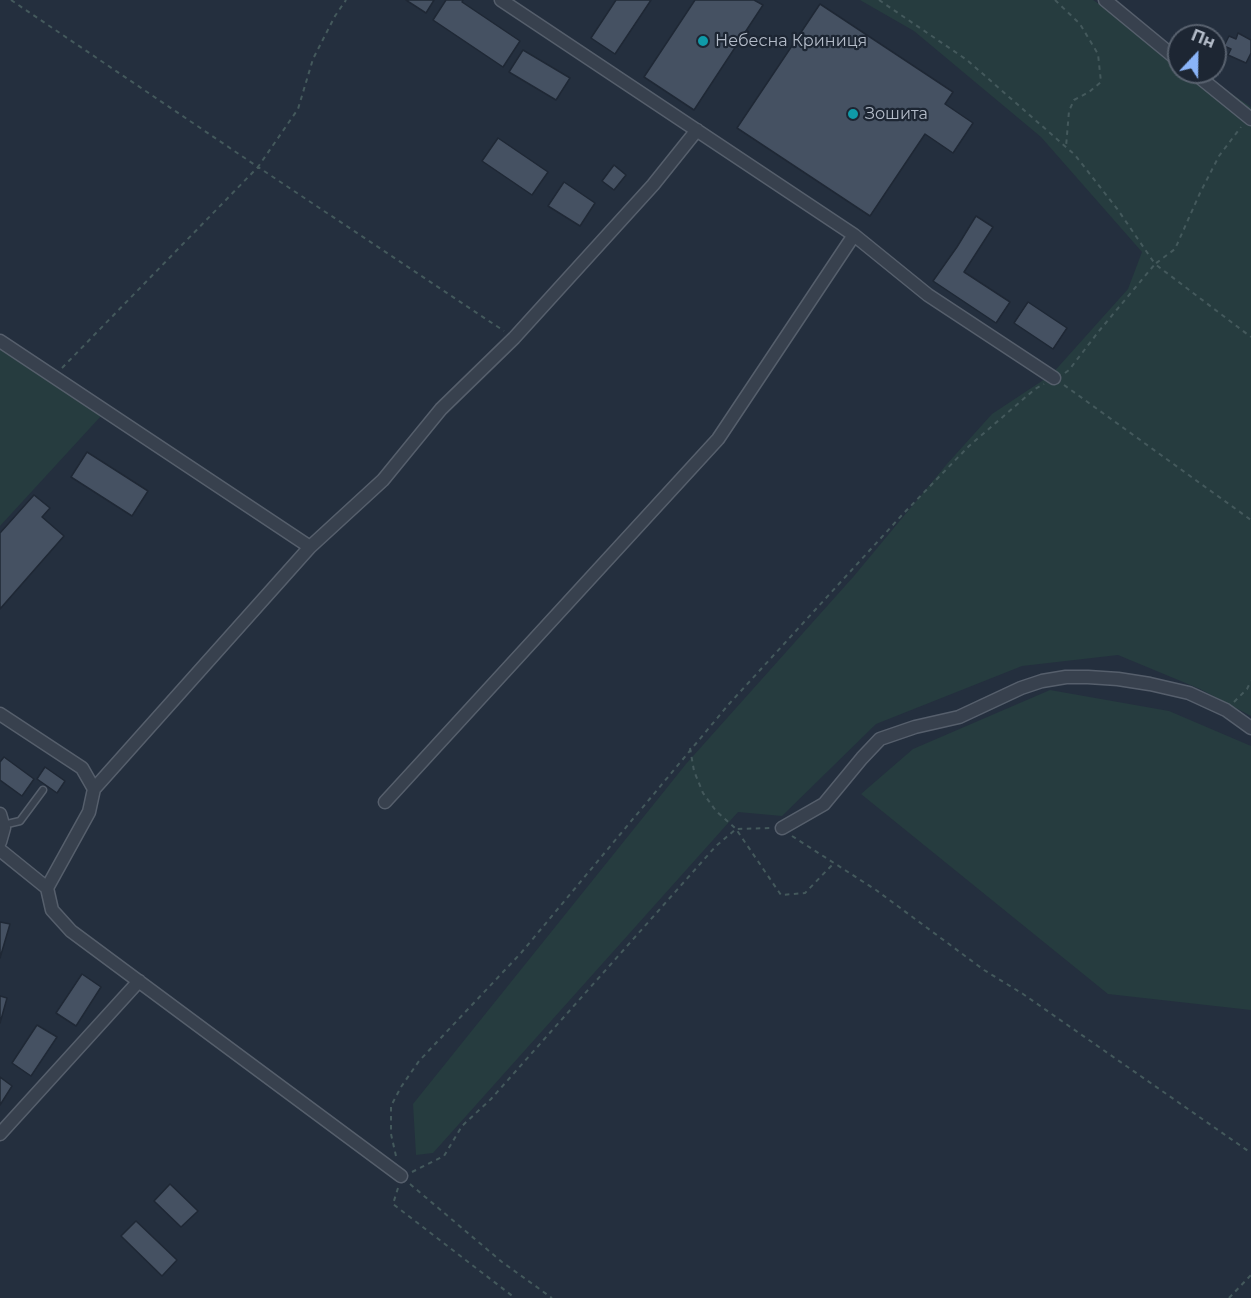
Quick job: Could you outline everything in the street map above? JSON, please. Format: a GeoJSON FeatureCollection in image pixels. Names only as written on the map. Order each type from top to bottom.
{"type":"FeatureCollection","features":[{"type":"Feature","properties":{"kind":"street"},"geometry":{"type":"LineString","coordinates":[[501,0],[854,236],[928,295],[1054,378]]}},
{"type":"Feature","properties":{"kind":"street"},"geometry":{"type":"LineString","coordinates":[[1105,0],[1167,51]]}},
{"type":"Feature","properties":{"kind":"street"},"geometry":{"type":"LineString","coordinates":[[1208,84],[1250,118]]}},
{"type":"Feature","properties":{"kind":"street"},"geometry":{"type":"LineString","coordinates":[[401,1176],[70,931],[52,910],[48,888],[89,812],[94,789],[310,547],[383,480],[441,409],[514,338],[653,185],[697,130]]}},
{"type":"Feature","properties":{"kind":"street"},"geometry":{"type":"LineString","coordinates":[[384,802],[718,439],[854,236]]}},
{"type":"Feature","properties":{"kind":"street"},"geometry":{"type":"LineString","coordinates":[[0,341],[310,547]]}},
{"type":"Feature","properties":{"kind":"street"},"geometry":{"type":"LineString","coordinates":[[782,828],[824,804],[880,739],[915,727],[959,717],[1021,688],[1042,681],[1066,677],[1118,679],[1189,693],[1226,710],[1251,728]]}},
{"type":"Feature","properties":{"kind":"street"},"geometry":{"type":"LineString","coordinates":[[0,714],[82,768],[94,789]]}},
{"type":"Feature","properties":{"kind":"street"},"geometry":{"type":"LineString","coordinates":[[0,842],[2,819]]}},
{"type":"Feature","properties":{"kind":"street"},"geometry":{"type":"LineString","coordinates":[[0,850],[48,888]]}},
{"type":"Feature","properties":{"kind":"street"},"geometry":{"type":"LineString","coordinates":[[0,1134],[139,981]]}},
{"type":"Feature","properties":{"kind":"lane"},"geometry":{"type":"LineString","coordinates":[[2,819],[20,821],[43,790]]}},
{"type":"Feature","properties":{"kind":"path"},"geometry":{"type":"LineString","coordinates":[[11,0],[514,338]]}},
{"type":"Feature","properties":{"kind":"path"},"geometry":{"type":"LineString","coordinates":[[53,377],[258,167],[298,110],[313,59],[346,0]]}},
{"type":"Feature","properties":{"kind":"path"},"geometry":{"type":"LineString","coordinates":[[879,0],[967,60],[1075,155],[1118,210],[1155,264],[1251,338]]}},
{"type":"Feature","properties":{"kind":"path"},"geometry":{"type":"LineString","coordinates":[[1055,0],[1080,24],[1098,54],[1101,82],[1074,100],[1070,111],[1066,147]]}},
{"type":"Feature","properties":{"kind":"path"},"geometry":{"type":"LineString","coordinates":[[396,1155],[391,1134],[391,1106],[419,1061],[521,953],[690,748],[902,515],[969,446],[1035,389],[1069,370],[1155,264],[1175,249],[1200,193],[1220,156],[1250,118]]}},
{"type":"Feature","properties":{"kind":"path"},"geometry":{"type":"LineString","coordinates":[[1054,378],[1251,520]]}},
{"type":"Feature","properties":{"kind":"path"},"geometry":{"type":"LineString","coordinates":[[1226,710],[1247,689],[1251,681]]}},
{"type":"Feature","properties":{"kind":"path"},"geometry":{"type":"LineString","coordinates":[[690,748],[694,771],[703,793],[716,811],[735,829],[781,896],[806,893],[834,862]]}},
{"type":"Feature","properties":{"kind":"path"},"geometry":{"type":"LineString","coordinates":[[515,1298],[393,1204],[401,1176],[444,1156],[462,1126],[491,1099],[716,846],[735,829],[782,828],[876,890],[984,970],[1023,994],[1251,1153]]}},
{"type":"Feature","properties":{"kind":"path"},"geometry":{"type":"LineString","coordinates":[[401,1176],[502,1262],[552,1298]]}},
{"type":"Feature","properties":{"kind":"path"},"geometry":{"type":"LineString","coordinates":[[1229,1298],[1251,1275]]}},
{"type":"Feature","properties":{"kind":"green space"},"geometry":{"type":"Polygon","coordinates":[[[860,0],[1093,0],[1167,50],[1167,84],[1217,84],[1251,107],[1251,716],[1200,689],[1118,655],[1022,666],[876,724],[782,816],[738,812],[433,1153],[416,1155],[413,1104],[686,764],[854,576],[947,464],[992,414],[1051,375],[1128,289],[1142,252],[1041,137],[914,31],[860,0]]]}},
{"type":"Feature","properties":{"kind":"green space"},"geometry":{"type":"Polygon","coordinates":[[[0,349],[101,416],[0,526],[0,349]]]}},
{"type":"Feature","properties":{"kind":"green space"},"geometry":{"type":"Polygon","coordinates":[[[1050,690],[1169,711],[1251,746],[1251,1010],[1108,994],[861,794],[913,749],[1050,690]]]}},
{"type":"Feature","properties":{"kind":"building"},"geometry":{"type":"Polygon","coordinates":[[[406,0],[434,0],[426,13],[406,0]]]}},
{"type":"Feature","properties":{"kind":"building"},"geometry":{"type":"Polygon","coordinates":[[[446,0],[463,0],[462,2],[520,41],[503,67],[433,20],[446,0]]]}},
{"type":"Feature","properties":{"kind":"building"},"geometry":{"type":"Polygon","coordinates":[[[616,0],[651,0],[615,54],[591,38],[616,0]]]}},
{"type":"Feature","properties":{"kind":"building","name":"Небесна Криниця"},"geometry":{"type":"Polygon","coordinates":[[[695,0],[754,0],[763,5],[694,110],[644,77],[695,0]]]}},
{"type":"Feature","properties":{"kind":"building","name":"Зошита"},"geometry":{"type":"Polygon","coordinates":[[[820,4],[953,92],[945,104],[973,123],[953,153],[925,134],[870,216],[737,128],[820,4]]]}},
{"type":"Feature","properties":{"kind":"building"},"geometry":{"type":"Polygon","coordinates":[[[1238,33],[1251,40],[1251,53],[1246,63],[1228,55],[1231,49],[1227,47],[1229,36],[1236,39],[1238,33]]]}},
{"type":"Feature","properties":{"kind":"building"},"geometry":{"type":"Polygon","coordinates":[[[523,50],[570,78],[556,100],[509,72],[523,50]]]}},
{"type":"Feature","properties":{"kind":"building"},"geometry":{"type":"Polygon","coordinates":[[[498,138],[548,172],[532,195],[482,161],[498,138]]]}},
{"type":"Feature","properties":{"kind":"building"},"geometry":{"type":"Polygon","coordinates":[[[614,165],[626,175],[614,190],[602,181],[614,165]]]}},
{"type":"Feature","properties":{"kind":"building"},"geometry":{"type":"Polygon","coordinates":[[[564,182],[595,203],[580,226],[548,206],[564,182]]]}},
{"type":"Feature","properties":{"kind":"building"},"geometry":{"type":"Polygon","coordinates":[[[976,216],[993,227],[964,272],[1010,302],[996,323],[933,281],[976,216]]]}},
{"type":"Feature","properties":{"kind":"building"},"geometry":{"type":"Polygon","coordinates":[[[1028,302],[1067,328],[1053,349],[1014,323],[1028,302]]]}},
{"type":"Feature","properties":{"kind":"building"},"geometry":{"type":"Polygon","coordinates":[[[87,452],[148,491],[132,516],[71,477],[87,452]]]}},
{"type":"Feature","properties":{"kind":"building"},"geometry":{"type":"Polygon","coordinates":[[[34,495],[50,508],[42,517],[64,536],[0,609],[0,533],[34,495]]]}},
{"type":"Feature","properties":{"kind":"building"},"geometry":{"type":"Polygon","coordinates":[[[4,757],[34,779],[22,796],[0,780],[0,762],[4,757]]]}},
{"type":"Feature","properties":{"kind":"building"},"geometry":{"type":"Polygon","coordinates":[[[45,767],[65,781],[57,793],[37,779],[45,767]]]}},
{"type":"Feature","properties":{"kind":"building"},"geometry":{"type":"Polygon","coordinates":[[[0,922],[10,924],[0,958],[0,922]]]}},
{"type":"Feature","properties":{"kind":"building"},"geometry":{"type":"Polygon","coordinates":[[[82,974],[101,987],[76,1026],[56,1013],[82,974]]]}},
{"type":"Feature","properties":{"kind":"building"},"geometry":{"type":"Polygon","coordinates":[[[0,996],[7,998],[0,1023],[0,996]]]}},
{"type":"Feature","properties":{"kind":"building"},"geometry":{"type":"Polygon","coordinates":[[[37,1025],[57,1037],[31,1076],[12,1063],[37,1025]]]}},
{"type":"Feature","properties":{"kind":"building"},"geometry":{"type":"Polygon","coordinates":[[[0,1077],[12,1086],[0,1105],[0,1077]]]}},
{"type":"Feature","properties":{"kind":"building"},"geometry":{"type":"Polygon","coordinates":[[[170,1184],[198,1211],[181,1227],[154,1201],[170,1184]]]}},
{"type":"Feature","properties":{"kind":"building"},"geometry":{"type":"Polygon","coordinates":[[[136,1221],[177,1260],[162,1276],[121,1236],[136,1221]]]}},
{"type":"Feature","properties":{"kind":"place","name":"Небесна Криниця"},"geometry":{"type":"Point","coordinates":[703,41]}},
{"type":"Feature","properties":{"kind":"place","name":"Зошита"},"geometry":{"type":"Point","coordinates":[853,114]}}]}
